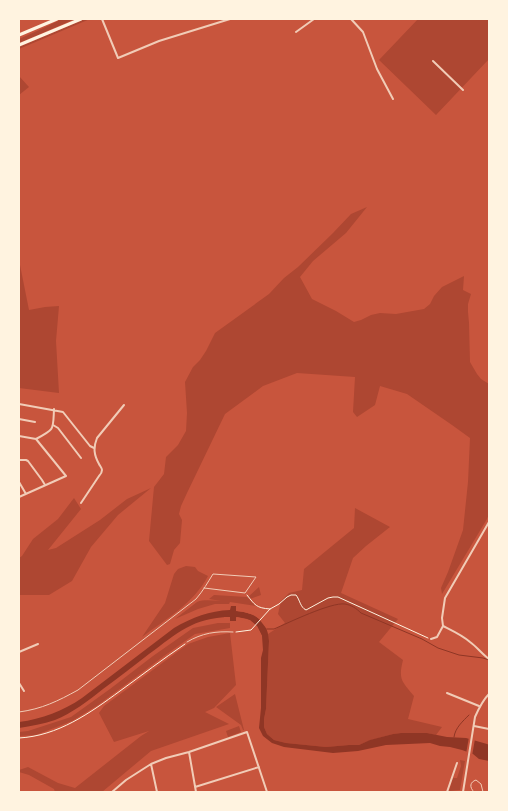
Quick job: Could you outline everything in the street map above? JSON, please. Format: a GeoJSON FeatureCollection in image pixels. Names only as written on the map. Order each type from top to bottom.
{"type":"FeatureCollection","features":[{"type":"Feature","properties":{"kind":"main road"},"geometry":{"type":"LineString","coordinates":[[19,35],[57,19]]}},
{"type":"Feature","properties":{"kind":"main road"},"geometry":{"type":"LineString","coordinates":[[19,45],[81,19]]}},
{"type":"Feature","properties":{"kind":"street"},"geometry":{"type":"LineString","coordinates":[[102,19],[118,58],[159,41],[230,19]]}},
{"type":"Feature","properties":{"kind":"street"},"geometry":{"type":"LineString","coordinates":[[296,32],[314,19]]}},
{"type":"Feature","properties":{"kind":"street"},"geometry":{"type":"LineString","coordinates":[[351,19],[363,32],[377,68],[393,99]]}},
{"type":"Feature","properties":{"kind":"street"},"geometry":{"type":"LineString","coordinates":[[433,60],[463,90]]}},
{"type":"Feature","properties":{"kind":"street"},"geometry":{"type":"LineString","coordinates":[[19,404],[54,409],[63,412],[90,446],[94,448]]}},
{"type":"Feature","properties":{"kind":"street"},"geometry":{"type":"LineString","coordinates":[[81,503],[100,476],[102,469],[95,456],[95,443],[99,434],[124,405]]}},
{"type":"Feature","properties":{"kind":"street"},"geometry":{"type":"LineString","coordinates":[[19,436],[36,439],[50,432],[53,425],[54,409]]}},
{"type":"Feature","properties":{"kind":"street"},"geometry":{"type":"LineString","coordinates":[[19,419],[35,422]]}},
{"type":"Feature","properties":{"kind":"street"},"geometry":{"type":"LineString","coordinates":[[53,425],[58,428],[81,458]]}},
{"type":"Feature","properties":{"kind":"street"},"geometry":{"type":"LineString","coordinates":[[19,497],[66,476],[36,439]]}},
{"type":"Feature","properties":{"kind":"street"},"geometry":{"type":"LineString","coordinates":[[19,460],[28,461],[45,485]]}},
{"type":"Feature","properties":{"kind":"street"},"geometry":{"type":"LineString","coordinates":[[19,482],[26,494]]}},
{"type":"Feature","properties":{"kind":"street"},"geometry":{"type":"LineString","coordinates":[[431,639],[437,637],[443,626],[442,618],[445,598],[489,522]]}},
{"type":"Feature","properties":{"kind":"street"},"geometry":{"type":"LineString","coordinates":[[443,626],[460,634],[472,642],[483,655],[489,659]]}},
{"type":"Feature","properties":{"kind":"street"},"geometry":{"type":"LineString","coordinates":[[19,652],[38,644]]}},
{"type":"Feature","properties":{"kind":"street"},"geometry":{"type":"LineString","coordinates":[[19,683],[24,691]]}},
{"type":"Feature","properties":{"kind":"street"},"geometry":{"type":"LineString","coordinates":[[447,693],[479,706]]}},
{"type":"Feature","properties":{"kind":"street"},"geometry":{"type":"LineString","coordinates":[[463,792],[475,717],[482,701],[489,694]]}},
{"type":"Feature","properties":{"kind":"street"},"geometry":{"type":"LineString","coordinates":[[473,727],[489,729]]}},
{"type":"Feature","properties":{"kind":"street"},"geometry":{"type":"LineString","coordinates":[[112,792],[126,780],[151,764],[247,732],[267,792]]}},
{"type":"Feature","properties":{"kind":"street"},"geometry":{"type":"LineString","coordinates":[[189,752],[196,792]]}},
{"type":"Feature","properties":{"kind":"street"},"geometry":{"type":"LineString","coordinates":[[447,792],[457,763]]}},
{"type":"Feature","properties":{"kind":"street"},"geometry":{"type":"LineString","coordinates":[[151,764],[157,792]]}},
{"type":"Feature","properties":{"kind":"street"},"geometry":{"type":"LineString","coordinates":[[195,787],[259,767]]}},
{"type":"Feature","properties":{"kind":"lane"},"geometry":{"type":"LineString","coordinates":[[19,712],[45,706],[78,690],[196,599],[214,574],[256,577],[245,593],[204,588]]}},
{"type":"Feature","properties":{"kind":"lane"},"geometry":{"type":"LineString","coordinates":[[187,642],[205,634],[216,632],[233,632]]}},
{"type":"Feature","properties":{"kind":"lane"},"geometry":{"type":"LineString","coordinates":[[474,792],[470,787],[476,780],[481,784],[483,792]]}},
{"type":"Feature","properties":{"kind":"path"},"geometry":{"type":"LineString","coordinates":[[245,593],[256,606],[270,609]]}},
{"type":"Feature","properties":{"kind":"path"},"geometry":{"type":"LineString","coordinates":[[233,632],[251,630],[270,609],[279,604],[287,596],[296,595],[300,605],[306,610],[328,598],[338,597],[431,639]]}},
{"type":"Feature","properties":{"kind":"path"},"geometry":{"type":"LineString","coordinates":[[19,738],[27,738],[41,734],[66,726],[79,719],[187,642]]}},
{"type":"Feature","properties":{"kind":"shaded area"},"geometry":{"type":"Polygon","coordinates":[[[62,19],[75,19],[19,43],[19,39],[62,19]]]}},
{"type":"Feature","properties":{"kind":"shaded area"},"geometry":{"type":"Polygon","coordinates":[[[85,19],[90,19],[19,49],[19,47],[85,19]]]}},
{"type":"Feature","properties":{"kind":"shaded area"},"geometry":{"type":"Polygon","coordinates":[[[418,19],[489,19],[489,59],[436,115],[379,60],[418,19]]]}},
{"type":"Feature","properties":{"kind":"shaded area"},"geometry":{"type":"Polygon","coordinates":[[[19,76],[29,87],[19,95],[19,76]]]}},
{"type":"Feature","properties":{"kind":"shaded area"},"geometry":{"type":"Polygon","coordinates":[[[367,207],[346,233],[313,261],[300,277],[312,299],[354,322],[380,313],[396,314],[424,309],[430,304],[434,296],[442,287],[464,276],[463,290],[471,294],[468,304],[470,362],[481,379],[489,384],[489,514],[487,519],[442,594],[441,588],[463,530],[468,482],[470,438],[407,394],[380,386],[375,405],[357,417],[353,412],[355,377],[297,373],[263,386],[225,414],[181,506],[179,514],[182,520],[180,543],[174,550],[170,564],[167,565],[149,541],[154,487],[164,474],[166,457],[178,445],[186,431],[187,413],[185,382],[193,367],[206,351],[215,333],[269,294],[351,214],[367,207]]]}},
{"type":"Feature","properties":{"kind":"shaded area"},"geometry":{"type":"Polygon","coordinates":[[[19,260],[29,310],[59,306],[56,341],[59,393],[19,388],[19,260]]]}},
{"type":"Feature","properties":{"kind":"shaded area"},"geometry":{"type":"Polygon","coordinates":[[[151,488],[118,515],[91,547],[72,581],[49,595],[19,595],[19,558],[22,556],[33,539],[58,519],[74,498],[81,509],[48,550],[56,548],[100,520],[127,499],[151,488]]]}},
{"type":"Feature","properties":{"kind":"shaded area"},"geometry":{"type":"Polygon","coordinates":[[[355,508],[390,527],[353,558],[341,593],[398,619],[379,642],[403,660],[401,672],[402,680],[414,696],[408,719],[442,727],[436,735],[427,733],[393,734],[359,745],[326,747],[286,743],[274,740],[267,734],[264,727],[269,641],[268,634],[285,623],[278,614],[281,601],[289,593],[302,590],[304,569],[354,528],[355,508]]]}},
{"type":"Feature","properties":{"kind":"shaded area"},"geometry":{"type":"Polygon","coordinates":[[[186,566],[195,567],[198,571],[208,576],[202,586],[179,610],[142,637],[165,603],[174,574],[178,569],[186,566]]]}},
{"type":"Feature","properties":{"kind":"shaded area"},"geometry":{"type":"Polygon","coordinates":[[[259,587],[261,595],[250,599],[248,597],[259,587]]]}},
{"type":"Feature","properties":{"kind":"shaded area"},"geometry":{"type":"Polygon","coordinates":[[[214,595],[247,597],[256,606],[230,602],[229,604],[215,604],[198,609],[175,619],[197,602],[206,600],[221,601],[209,599],[214,595]]]}},
{"type":"Feature","properties":{"kind":"shaded area"},"geometry":{"type":"Polygon","coordinates":[[[230,606],[237,606],[237,611],[250,614],[260,619],[268,634],[269,641],[264,727],[267,734],[274,740],[286,743],[326,747],[359,745],[370,740],[393,734],[427,733],[447,737],[466,738],[487,744],[489,745],[489,761],[479,759],[473,754],[462,750],[430,743],[386,745],[358,751],[333,753],[284,747],[272,743],[263,736],[259,728],[261,708],[261,658],[263,650],[262,636],[257,626],[247,619],[237,617],[236,621],[230,621],[230,617],[205,620],[186,628],[177,633],[74,710],[55,720],[19,728],[19,722],[52,714],[82,698],[174,628],[201,615],[230,610],[230,606]]]}},
{"type":"Feature","properties":{"kind":"shaded area"},"geometry":{"type":"Polygon","coordinates":[[[218,623],[230,623],[230,628],[195,634],[98,705],[72,721],[36,735],[19,736],[19,732],[28,731],[71,717],[193,628],[218,623]]]}},
{"type":"Feature","properties":{"kind":"shaded area"},"geometry":{"type":"Polygon","coordinates":[[[230,633],[236,685],[214,708],[205,712],[229,724],[151,751],[102,792],[55,792],[54,789],[29,775],[19,772],[19,770],[28,767],[58,783],[75,788],[149,731],[114,742],[99,713],[104,706],[188,644],[208,637],[230,633]]]}},
{"type":"Feature","properties":{"kind":"shaded area"},"geometry":{"type":"Polygon","coordinates":[[[235,694],[244,730],[241,725],[216,707],[235,694]]]}},
{"type":"Feature","properties":{"kind":"shaded area"},"geometry":{"type":"Polygon","coordinates":[[[239,726],[241,732],[228,737],[226,731],[239,726]]]}},
{"type":"Feature","properties":{"kind":"shaded area"},"geometry":{"type":"Polygon","coordinates":[[[460,760],[465,761],[460,790],[449,791],[453,778],[457,778],[461,766],[460,760]]]}},
{"type":"Feature","properties":{"kind":"pier"},"geometry":{"type":"Polygon","coordinates":[[[230,604],[238,604],[239,609],[255,613],[263,620],[268,629],[254,615],[236,611],[236,606],[231,606],[230,610],[223,610],[223,608],[228,608],[230,604]]]}},
{"type":"Feature","properties":{"kind":"pier"},"geometry":{"type":"Polygon","coordinates":[[[224,617],[230,617],[230,621],[236,621],[236,617],[250,620],[257,626],[262,636],[250,622],[238,619],[237,623],[230,623],[228,622],[228,619],[224,619],[224,617]]]}},
{"type":"Feature","properties":{"kind":"pier"},"geometry":{"type":"Polygon","coordinates":[[[469,737],[475,739],[472,756],[466,754],[469,737]]]}},
{"type":"Feature","properties":{"kind":"waterway"},"geometry":{"type":"LineString","coordinates":[[267,629],[274,629],[330,606],[345,604],[353,607],[361,613],[422,639],[438,648],[459,655],[489,660]]}},
{"type":"Feature","properties":{"kind":"waterway"},"geometry":{"type":"LineString","coordinates":[[454,737],[462,722],[469,715]]}}]}
